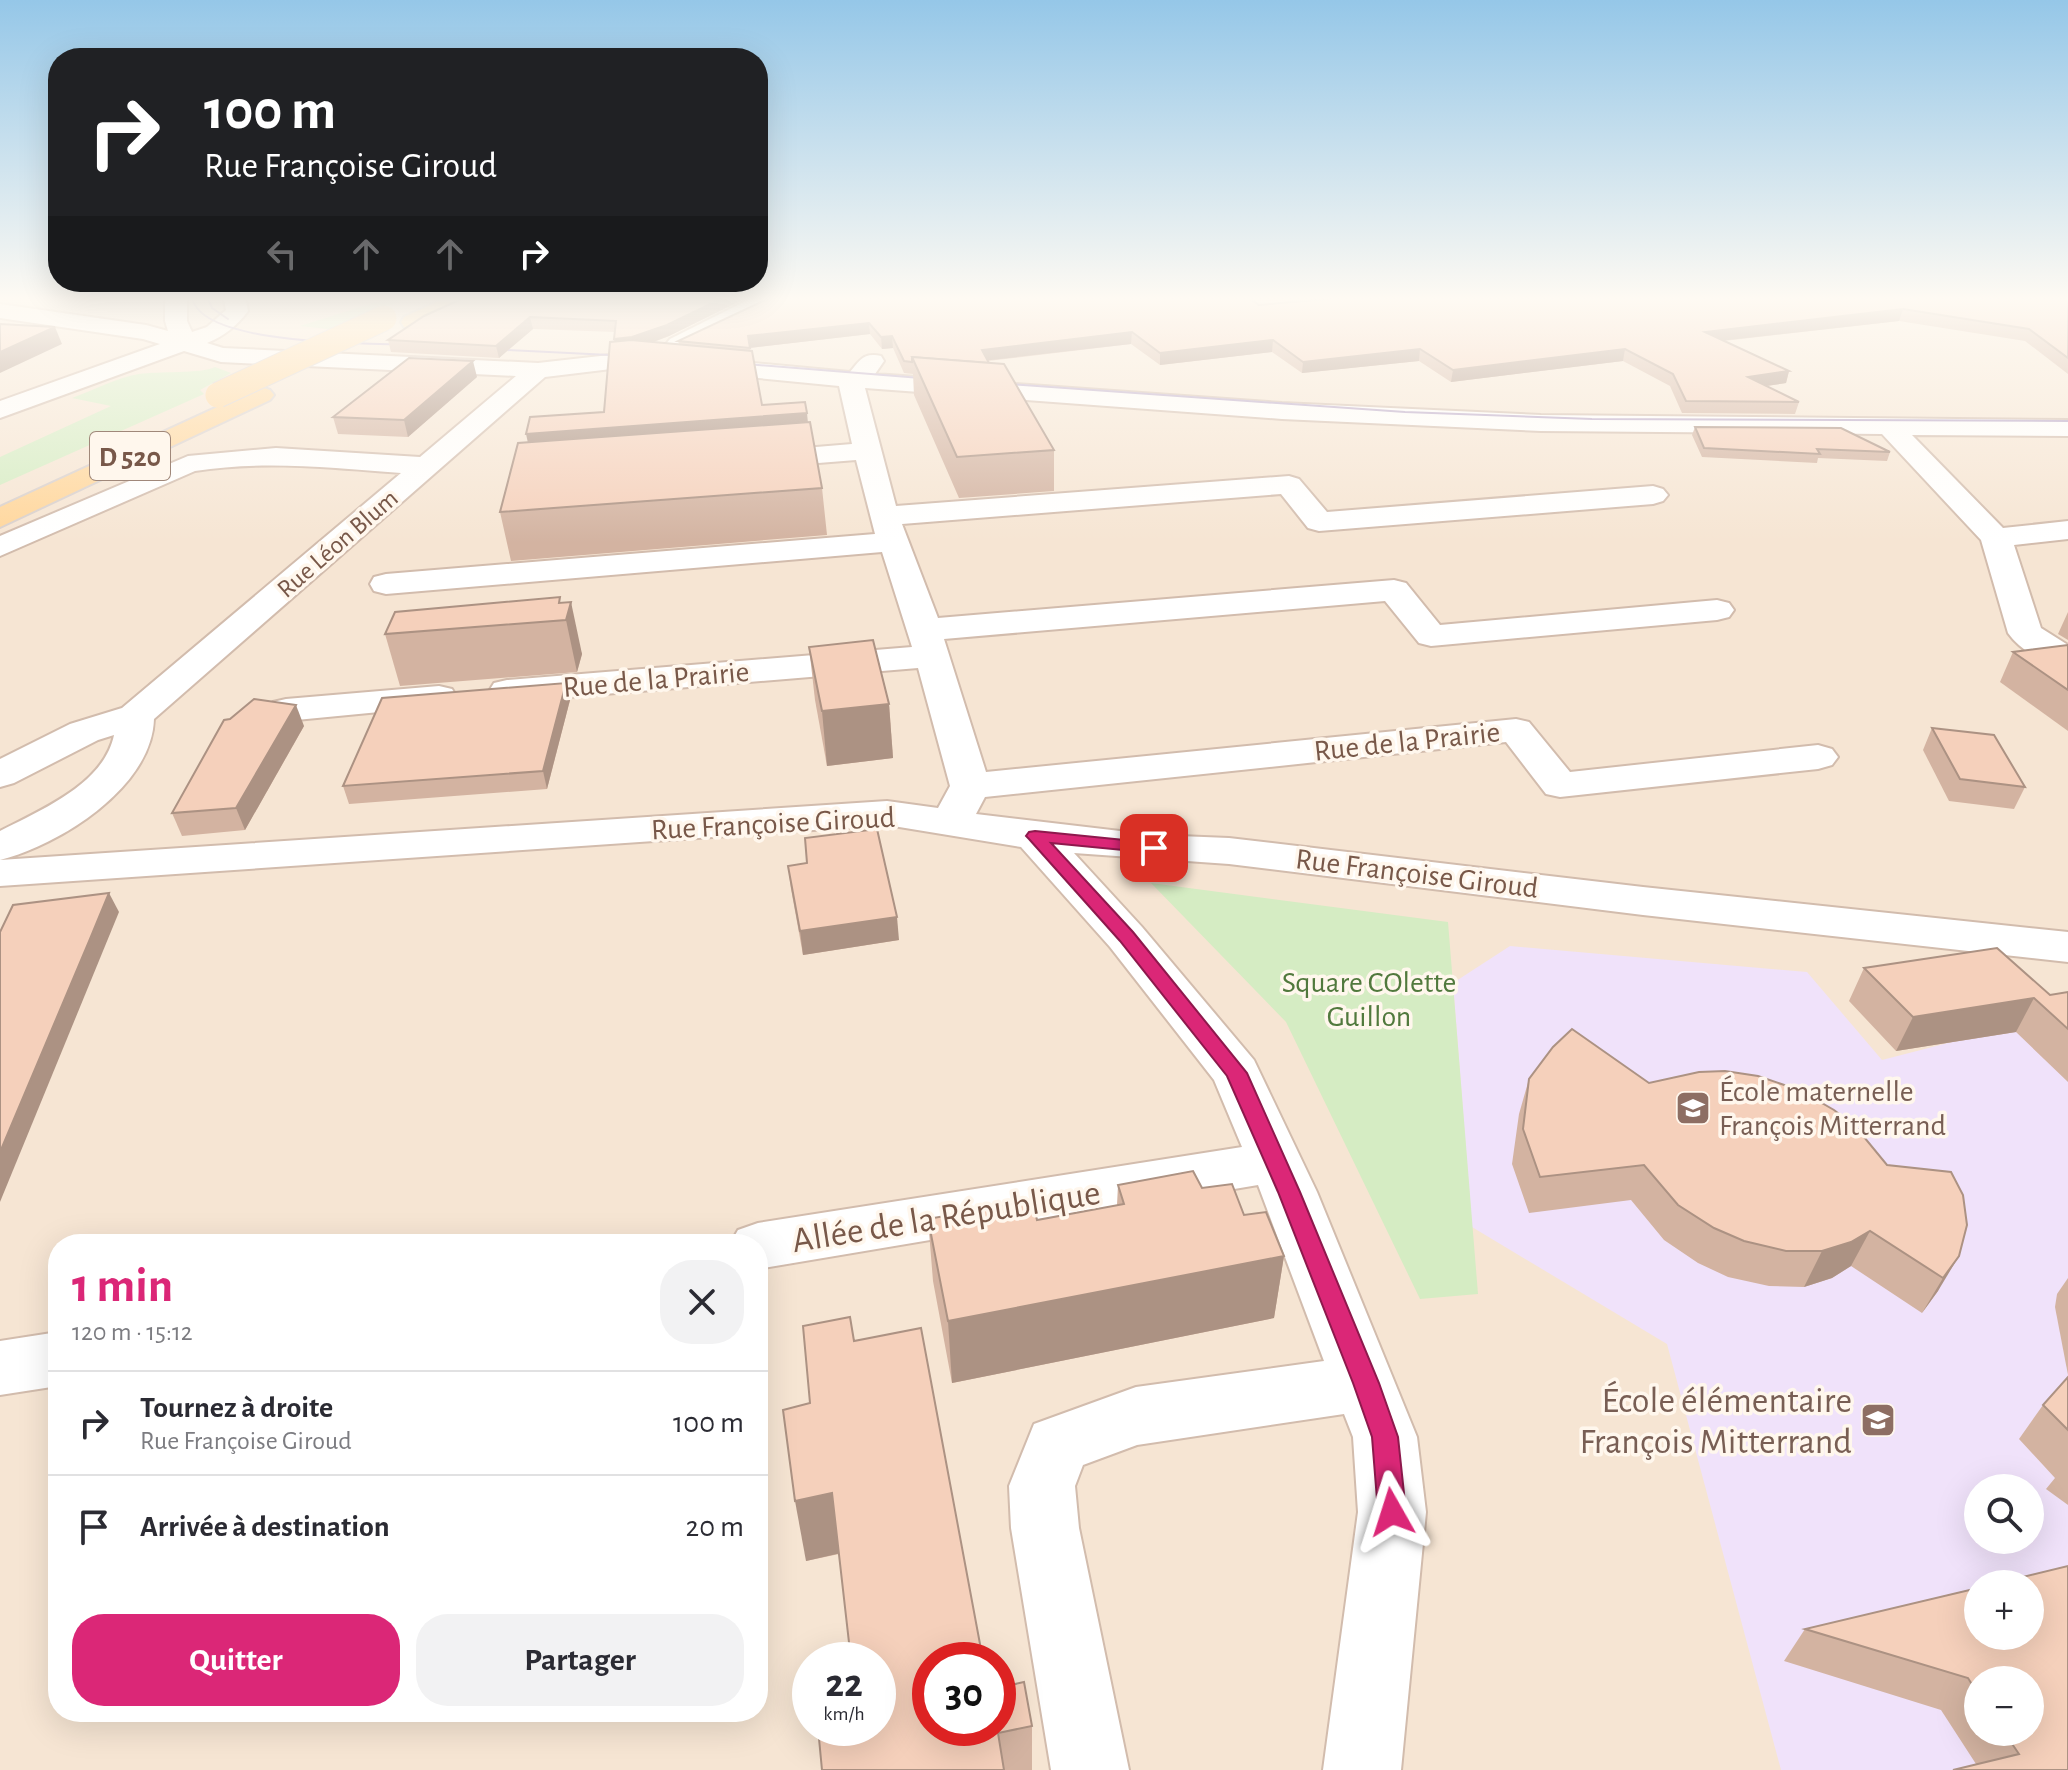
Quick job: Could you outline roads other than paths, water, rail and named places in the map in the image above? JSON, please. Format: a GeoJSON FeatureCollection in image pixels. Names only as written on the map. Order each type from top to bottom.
{"type":"FeatureCollection","features":[{"type":"Feature","properties":{"kind":"main road","name":"D 520"},"geometry":{"type":"LineString","coordinates":[[0,496],[253,379]]}},
{"type":"Feature","properties":{"kind":"main road","name":"D 520"},"geometry":{"type":"LineString","coordinates":[[0,518],[295,379]]}},
{"type":"Feature","properties":{"kind":"street"},"geometry":{"type":"LineString","coordinates":[[0,410],[86,379]]}},
{"type":"Feature","properties":{"kind":"street","name":"Rue Léon Blum"},"geometry":{"type":"LineString","coordinates":[[0,775],[84,732],[135,716],[528,379]]}},
{"type":"Feature","properties":{"kind":"street"},"geometry":{"type":"LineString","coordinates":[[858,379],[852,386],[853,395],[888,529],[928,643],[961,804]]}},
{"type":"Feature","properties":{"kind":"street"},"geometry":{"type":"LineString","coordinates":[[951,379],[1267,410],[1425,418],[1556,423],[2068,428]]}},
{"type":"Feature","properties":{"kind":"street"},"geometry":{"type":"LineString","coordinates":[[1080,379],[1504,405],[1679,408],[2014,403]]}},
{"type":"Feature","properties":{"kind":"street"},"geometry":{"type":"LineString","coordinates":[[1890,427],[1996,538],[2025,633],[2068,661]]}},
{"type":"Feature","properties":{"kind":"street"},"geometry":{"type":"LineString","coordinates":[[724,463],[868,451]]}},
{"type":"Feature","properties":{"kind":"street"},"geometry":{"type":"LineString","coordinates":[[0,547],[188,464],[214,459],[246,457],[428,466]]}},
{"type":"Feature","properties":{"kind":"street"},"geometry":{"type":"LineString","coordinates":[[386,584],[1289,485],[1319,522],[1653,495]]}},
{"type":"Feature","properties":{"kind":"street"},"geometry":{"type":"LineString","coordinates":[[1996,538],[2068,530]]}},
{"type":"Feature","properties":{"kind":"street","name":"Rue de la Prairie"},"geometry":{"type":"LineString","coordinates":[[286,710],[928,643],[1394,590],[1431,636],[1717,610]]}},
{"type":"Feature","properties":{"kind":"street"},"geometry":{"type":"LineString","coordinates":[[0,847],[44,825],[102,785],[127,758],[135,716]]}},
{"type":"Feature","properties":{"kind":"street","name":"Rue de la Prairie"},"geometry":{"type":"LineString","coordinates":[[961,804],[1516,730],[1560,785],[1818,757]]}},
{"type":"Feature","properties":{"kind":"street","name":"Rue Françoise Giroud"},"geometry":{"type":"LineString","coordinates":[[0,873],[887,813],[961,804],[1035,836],[1154,848],[1229,851],[2068,947]]}},
{"type":"Feature","properties":{"kind":"street"},"geometry":{"type":"LineString","coordinates":[[1035,836],[1126,937],[1236,1073],[1366,1383],[1385,1437],[1392,1512],[1362,1770]]}},
{"type":"Feature","properties":{"kind":"street","name":"Allée de la République"},"geometry":{"type":"LineString","coordinates":[[768,1244],[1275,1162]]}},
{"type":"Feature","properties":{"kind":"street"},"geometry":{"type":"LineString","coordinates":[[0,1368],[48,1361]]}},
{"type":"Feature","properties":{"kind":"street"},"geometry":{"type":"LineString","coordinates":[[1090,1770],[1045,1528],[1042,1486],[1057,1445],[1136,1416],[1366,1383]]}},
{"type":"Feature","properties":{"kind":"tram line"},"geometry":{"type":"LineString","coordinates":[[928,379],[933,379]]}},
{"type":"Feature","properties":{"kind":"tram line"},"geometry":{"type":"LineString","coordinates":[[993,383],[1405,412],[1592,419],[2068,421]]}},
{"type":"Feature","properties":{"kind":"place","name":"École maternelle François Mitterrand"},"geometry":{"type":"Point","coordinates":[1693,1108]}},
{"type":"Feature","properties":{"kind":"place","name":"École élémentaire François Mitterrand"},"geometry":{"type":"Point","coordinates":[1878,1420]}},
{"type":"Feature","properties":{"kind":"park label","name":"Square COlette Guillon"},"geometry":{"type":"Point","coordinates":[1369,999]}}]}
